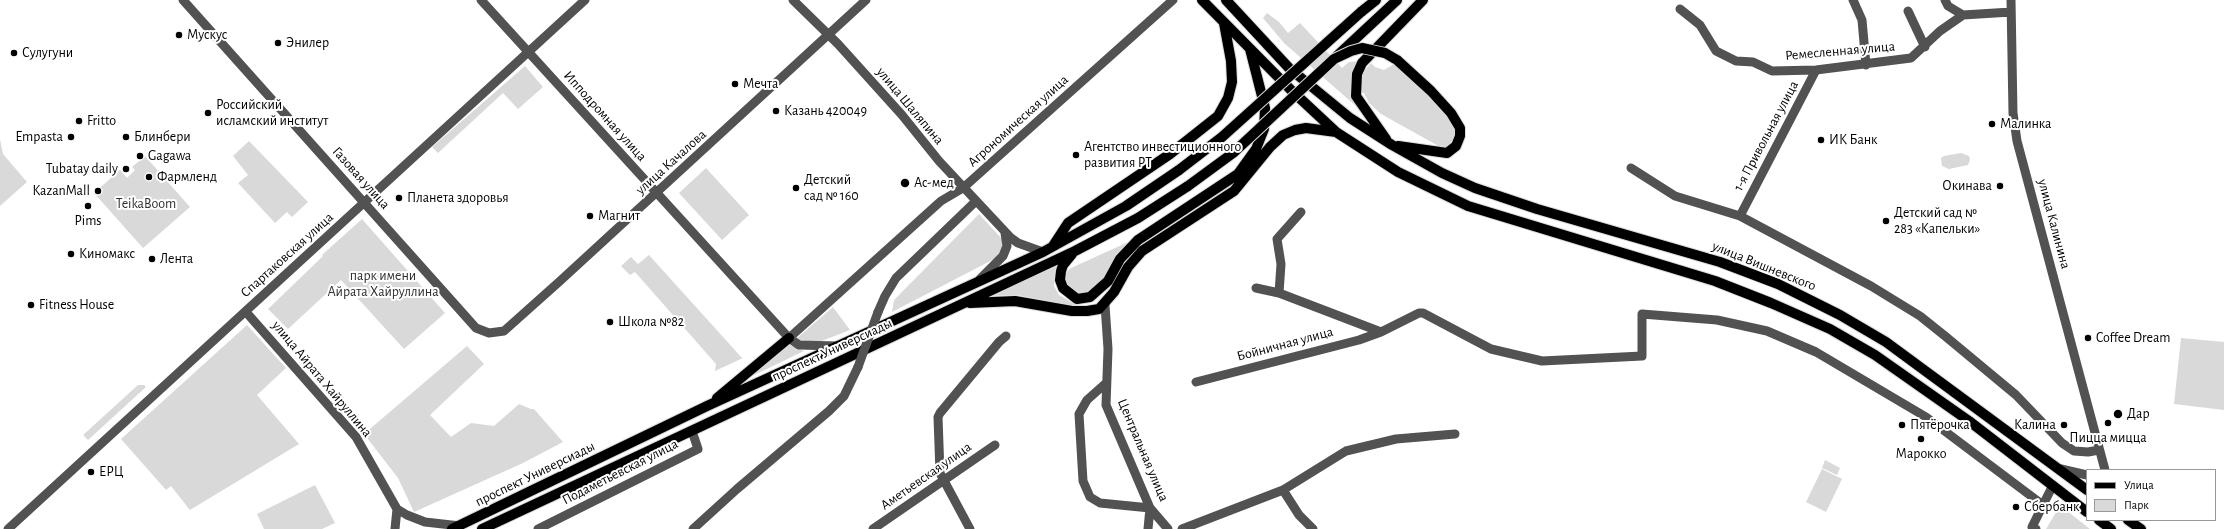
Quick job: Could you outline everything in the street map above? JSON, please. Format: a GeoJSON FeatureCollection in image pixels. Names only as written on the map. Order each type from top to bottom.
{"type":"FeatureCollection","features":[{"type":"Feature","properties":{"kind":"main road"},"geometry":{"type":"LineString","coordinates":[[1202,0],[1250,50],[1336,132],[1398,172],[1468,206],[1715,281],[1772,302],[1830,329],[1875,355],[1969,422],[2052,487],[2086,511]]}},
{"type":"Feature","properties":{"kind":"main road","name":"улица Вишневского"},"geometry":{"type":"LineString","coordinates":[[1226,0],[1289,68],[1350,118],[1390,144],[1442,173],[1475,188],[1537,210],[1720,262],[1778,284],[1833,311],[1886,342],[2086,489]]}},
{"type":"Feature","properties":{"kind":"main road","name":"проспект Универсиады"},"geometry":{"type":"LineString","coordinates":[[456,527],[707,406],[1043,252],[1126,206],[1179,170],[1222,137],[1376,0]]}},
{"type":"Feature","properties":{"kind":"main road","name":"проспект Универсиады"},"geometry":{"type":"LineString","coordinates":[[482,529],[966,303],[1075,251],[1138,218],[1188,186],[1233,152],[1373,24],[1397,0]]}},
{"type":"Feature","properties":{"kind":"main road"},"geometry":{"type":"LineString","coordinates":[[1334,59],[1351,51],[1362,48],[1385,53],[1397,60],[1431,91],[1451,113],[1460,128],[1460,136],[1456,146],[1447,153],[1390,144],[1356,96],[1357,74],[1362,63],[1423,0]]}},
{"type":"Feature","properties":{"kind":"main road"},"geometry":{"type":"LineString","coordinates":[[1053,247],[1068,223],[1170,154],[1218,116],[1228,98],[1232,82],[1229,49],[1224,23]]}},
{"type":"Feature","properties":{"kind":"main road"},"geometry":{"type":"LineString","coordinates":[[1075,251],[1063,265],[1060,280],[1063,288],[1077,299],[1090,297],[1108,281],[1120,259],[1138,240],[1238,174],[1256,149],[1264,129],[1265,108],[1250,50]]}},
{"type":"Feature","properties":{"kind":"main road"},"geometry":{"type":"LineString","coordinates":[[966,303],[1015,301],[1072,311],[1093,311],[1105,305],[1128,267],[1142,251],[1234,191],[1270,147],[1283,135],[1295,130],[1306,128],[1336,132]]}},
{"type":"Feature","properties":{"kind":"main road"},"geometry":{"type":"LineString","coordinates":[[707,406],[789,338]]}},
{"type":"Feature","properties":{"kind":"main road"},"geometry":{"type":"LineString","coordinates":[[2100,521],[2111,529]]}},
{"type":"Feature","properties":{"kind":"main road"},"geometry":{"type":"LineString","coordinates":[[2130,521],[2142,529]]}},
{"type":"Feature","properties":{"kind":"street","name":"Газовая улица"},"geometry":{"type":"LineString","coordinates":[[183,0],[476,328],[489,333]]}},
{"type":"Feature","properties":{"kind":"street","name":"Ипподромная улица"},"geometry":{"type":"LineString","coordinates":[[481,0],[789,338]]}},
{"type":"Feature","properties":{"kind":"street","name":"Спартаковская улица"},"geometry":{"type":"LineString","coordinates":[[8,529],[584,0]]}},
{"type":"Feature","properties":{"kind":"street","name":"улица Шаляпина"},"geometry":{"type":"LineString","coordinates":[[793,0],[884,95],[975,202],[1018,244],[1043,252]]}},
{"type":"Feature","properties":{"kind":"street","name":"улица Качалова"},"geometry":{"type":"LineString","coordinates":[[489,333],[504,331],[657,194],[829,36],[866,0]]}},
{"type":"Feature","properties":{"kind":"street","name":"Агрономическая улица"},"geometry":{"type":"LineString","coordinates":[[789,338],[941,201],[963,188],[1172,0]]}},
{"type":"Feature","properties":{"kind":"street"},"geometry":{"type":"LineString","coordinates":[[1853,0],[1862,20],[1866,65]]}},
{"type":"Feature","properties":{"kind":"street"},"geometry":{"type":"LineString","coordinates":[[1945,0],[1948,6],[1963,16],[2011,12]]}},
{"type":"Feature","properties":{"kind":"street","name":"улица Калинина"},"geometry":{"type":"LineString","coordinates":[[2011,0],[2013,113],[2017,141],[2098,450],[2105,469]]}},
{"type":"Feature","properties":{"kind":"street","name":"Ремесленная улица"},"geometry":{"type":"LineString","coordinates":[[1680,9],[1700,25],[1716,50],[1736,61],[1753,62],[1772,71],[1816,70],[1866,65],[1911,58],[1940,32],[1963,16]]}},
{"type":"Feature","properties":{"kind":"street"},"geometry":{"type":"LineString","coordinates":[[1908,12],[1925,47]]}},
{"type":"Feature","properties":{"kind":"street","name":"1-я Привольная улица"},"geometry":{"type":"LineString","coordinates":[[1740,216],[1816,70]]}},
{"type":"Feature","properties":{"kind":"street"},"geometry":{"type":"LineString","coordinates":[[1631,168],[1675,196],[1740,216],[1871,286],[1920,316],[2016,395],[2062,443],[2074,450],[2088,452],[2098,450]]}},
{"type":"Feature","properties":{"kind":"street"},"geometry":{"type":"LineString","coordinates":[[693,529],[736,489],[829,412],[844,396],[858,367],[885,296],[896,278],[975,202]]}},
{"type":"Feature","properties":{"kind":"street"},"geometry":{"type":"LineString","coordinates":[[1279,292],[1281,264],[1277,239],[1301,212]]}},
{"type":"Feature","properties":{"kind":"street"},"geometry":{"type":"LineString","coordinates":[[976,282],[1003,256],[1007,239],[1004,231]]}},
{"type":"Feature","properties":{"kind":"street","name":"Бойничная улица"},"geometry":{"type":"LineString","coordinates":[[1256,288],[1279,292],[1381,332]]}},
{"type":"Feature","properties":{"kind":"street","name":"Центральная улица"},"geometry":{"type":"LineString","coordinates":[[1105,305],[1108,349],[1105,384],[1106,405],[1150,508],[1168,529]]}},
{"type":"Feature","properties":{"kind":"street","name":"улица Айрата Хайруллина"},"geometry":{"type":"LineString","coordinates":[[246,312],[356,437],[398,509]]}},
{"type":"Feature","properties":{"kind":"street","name":"Бойничная улица"},"geometry":{"type":"LineString","coordinates":[[1196,382],[1381,332],[1419,313],[1423,313],[1491,349],[1542,361],[1642,356],[1642,314],[1717,320],[1767,331],[1816,352],[1926,417],[2043,505]]}},
{"type":"Feature","properties":{"kind":"street"},"geometry":{"type":"LineString","coordinates":[[970,529],[940,473],[940,413],[999,342],[1006,336]]}},
{"type":"Feature","properties":{"kind":"street"},"geometry":{"type":"LineString","coordinates":[[789,338],[799,345],[837,346]]}},
{"type":"Feature","properties":{"kind":"street"},"geometry":{"type":"LineString","coordinates":[[1105,384],[1087,400],[1079,414],[1083,481],[1090,497],[1100,502],[1150,508],[1148,529]]}},
{"type":"Feature","properties":{"kind":"street","name":"Подаметьевская улица"},"geometry":{"type":"LineString","coordinates":[[538,529],[698,449],[692,431]]}},
{"type":"Feature","properties":{"kind":"street"},"geometry":{"type":"LineString","coordinates":[[1182,529],[1283,490],[1346,451],[1396,439],[1455,434]]}},
{"type":"Feature","properties":{"kind":"street","name":"Аметьевская улица"},"geometry":{"type":"LineString","coordinates":[[873,529],[943,478],[995,445]]}},
{"type":"Feature","properties":{"kind":"street","name":"улица Калинина"},"geometry":{"type":"LineString","coordinates":[[2097,469],[2098,450]]}},
{"type":"Feature","properties":{"kind":"street"},"geometry":{"type":"LineString","coordinates":[[2057,468],[2086,475]]}},
{"type":"Feature","properties":{"kind":"street"},"geometry":{"type":"LineString","coordinates":[[2034,528],[2052,487]]}},
{"type":"Feature","properties":{"kind":"street"},"geometry":{"type":"LineString","coordinates":[[1283,490],[1299,514],[1314,529]]}},
{"type":"Feature","properties":{"kind":"street"},"geometry":{"type":"LineString","coordinates":[[395,529],[398,509],[407,515],[425,522],[456,527]]}},
{"type":"Feature","properties":{"kind":"green space"},"geometry":{"type":"Polygon","coordinates":[[[1267,13],[1279,22],[1288,33],[1300,23],[1342,68],[1349,62],[1362,61],[1351,88],[1352,96],[1357,107],[1284,43],[1263,18],[1267,13]]]}},
{"type":"Feature","properties":{"kind":"green space"},"geometry":{"type":"Polygon","coordinates":[[[1371,63],[1375,67],[1384,70],[1394,64],[1430,97],[1457,126],[1457,139],[1444,149],[1381,114],[1369,103],[1364,93],[1360,92],[1359,83],[1362,74],[1371,63]]]}},
{"type":"Feature","properties":{"kind":"green space"},"geometry":{"type":"Polygon","coordinates":[[[525,66],[543,87],[518,109],[503,93],[438,153],[432,147],[525,66]]]}},
{"type":"Feature","properties":{"kind":"green space"},"geometry":{"type":"Polygon","coordinates":[[[0,139],[3,154],[27,182],[0,206],[0,139]]]}},
{"type":"Feature","properties":{"kind":"green space"},"geometry":{"type":"Polygon","coordinates":[[[249,141],[308,202],[292,217],[287,212],[275,223],[238,183],[248,175],[233,156],[249,141]]]}},
{"type":"Feature","properties":{"kind":"green space"},"geometry":{"type":"Polygon","coordinates":[[[1961,153],[1969,156],[1970,160],[1968,165],[1949,169],[1942,166],[1941,158],[1944,156],[1961,153]]]}},
{"type":"Feature","properties":{"kind":"green space","name":"TeikaBoom"},"geometry":{"type":"Polygon","coordinates":[[[145,156],[190,207],[143,248],[94,193],[120,170],[127,178],[135,170],[132,167],[145,156]]]}},
{"type":"Feature","properties":{"kind":"green space"},"geometry":{"type":"Polygon","coordinates":[[[706,168],[749,215],[722,240],[679,193],[706,168]]]}},
{"type":"Feature","properties":{"kind":"green space"},"geometry":{"type":"Polygon","coordinates":[[[979,214],[1003,240],[1004,248],[1000,256],[892,312],[894,300],[979,214]]]}},
{"type":"Feature","properties":{"kind":"green space","name":"парк имени Айрата Хайруллина"},"geometry":{"type":"Polygon","coordinates":[[[362,219],[445,313],[404,349],[341,280],[288,329],[268,309],[323,256],[322,255],[362,219]]]}},
{"type":"Feature","properties":{"kind":"green space"},"geometry":{"type":"Polygon","coordinates":[[[1135,239],[1119,255],[1097,288],[1088,294],[1077,294],[1067,286],[1064,280],[1065,273],[1071,268],[1135,239]]]}},
{"type":"Feature","properties":{"kind":"green space"},"geometry":{"type":"Polygon","coordinates":[[[649,255],[743,358],[715,371],[716,364],[635,272],[630,275],[621,266],[631,257],[638,264],[649,255]]]}},
{"type":"Feature","properties":{"kind":"green space"},"geometry":{"type":"Polygon","coordinates":[[[1059,265],[1055,271],[1054,286],[1059,295],[1081,308],[1017,295],[989,296],[1059,265]]]}},
{"type":"Feature","properties":{"kind":"green space"},"geometry":{"type":"Polygon","coordinates":[[[833,307],[850,330],[814,344],[800,342],[796,339],[833,307]]]}},
{"type":"Feature","properties":{"kind":"green space"},"geometry":{"type":"Polygon","coordinates":[[[247,325],[286,368],[257,395],[299,444],[190,510],[171,486],[166,490],[121,439],[247,325]]]}},
{"type":"Feature","properties":{"kind":"green space"},"geometry":{"type":"Polygon","coordinates":[[[2181,338],[2224,342],[2224,410],[2174,404],[2181,338]]]}},
{"type":"Feature","properties":{"kind":"green space"},"geometry":{"type":"Polygon","coordinates":[[[787,344],[804,351],[746,379],[787,344]]]}},
{"type":"Feature","properties":{"kind":"green space"},"geometry":{"type":"Polygon","coordinates":[[[467,346],[484,364],[430,415],[451,437],[471,423],[494,426],[519,404],[534,409],[563,442],[523,463],[414,512],[398,478],[364,434],[467,346]]]}},
{"type":"Feature","properties":{"kind":"green space"},"geometry":{"type":"Polygon","coordinates":[[[138,385],[144,385],[146,387],[88,440],[83,435],[138,385]]]}},
{"type":"Feature","properties":{"kind":"green space"},"geometry":{"type":"Polygon","coordinates":[[[1825,460],[1840,468],[1837,475],[1822,468],[1825,460]]]}},
{"type":"Feature","properties":{"kind":"green space"},"geometry":{"type":"Polygon","coordinates":[[[1822,469],[1842,479],[1826,512],[1806,502],[1822,469]]]}},
{"type":"Feature","properties":{"kind":"green space"},"geometry":{"type":"Polygon","coordinates":[[[315,485],[335,523],[322,529],[264,529],[257,514],[315,485]]]}},
{"type":"Feature","properties":{"kind":"green space"},"geometry":{"type":"Polygon","coordinates":[[[2062,507],[2090,529],[2046,529],[2058,509],[2062,507]]]}},
{"type":"Feature","properties":{"kind":"place","name":"Мускус"},"geometry":{"type":"Point","coordinates":[179,35]}},
{"type":"Feature","properties":{"kind":"place","name":"Энилер"},"geometry":{"type":"Point","coordinates":[278,43]}},
{"type":"Feature","properties":{"kind":"place","name":"Сулугуни"},"geometry":{"type":"Point","coordinates":[14,53]}},
{"type":"Feature","properties":{"kind":"place","name":"Мечта"},"geometry":{"type":"Point","coordinates":[735,84]}},
{"type":"Feature","properties":{"kind":"place","name":"Казань 420049"},"geometry":{"type":"Point","coordinates":[776,111]}},
{"type":"Feature","properties":{"kind":"place","name":"Российский исламский институт"},"geometry":{"type":"Point","coordinates":[208,113]}},
{"type":"Feature","properties":{"kind":"place","name":"Fritto"},"geometry":{"type":"Point","coordinates":[79,121]}},
{"type":"Feature","properties":{"kind":"place","name":"Малинка"},"geometry":{"type":"Point","coordinates":[1992,124]}},
{"type":"Feature","properties":{"kind":"place","name":"Empasta"},"geometry":{"type":"Point","coordinates":[71,137]}},
{"type":"Feature","properties":{"kind":"place","name":"Блинбери"},"geometry":{"type":"Point","coordinates":[126,137]}},
{"type":"Feature","properties":{"kind":"place","name":"ИК Банк"},"geometry":{"type":"Point","coordinates":[1821,140]}},
{"type":"Feature","properties":{"kind":"place","name":"Агентство инвестиционного развития РТ"},"geometry":{"type":"Point","coordinates":[1076,155]}},
{"type":"Feature","properties":{"kind":"place","name":"Gagawa"},"geometry":{"type":"Point","coordinates":[140,156]}},
{"type":"Feature","properties":{"kind":"place","name":"Tubatay daily"},"geometry":{"type":"Point","coordinates":[126,169]}},
{"type":"Feature","properties":{"kind":"place","name":"Фармленд"},"geometry":{"type":"Point","coordinates":[149,177]}},
{"type":"Feature","properties":{"kind":"place","name":"Ас-мед"},"geometry":{"type":"Point","coordinates":[905,183]}},
{"type":"Feature","properties":{"kind":"place","name":"Окинава"},"geometry":{"type":"Point","coordinates":[2000,186]}},
{"type":"Feature","properties":{"kind":"place","name":"Детский сад № 160"},"geometry":{"type":"Point","coordinates":[796,188]}},
{"type":"Feature","properties":{"kind":"place","name":"KazanMall"},"geometry":{"type":"Point","coordinates":[98,191]}},
{"type":"Feature","properties":{"kind":"place","name":"Планета здоровья"},"geometry":{"type":"Point","coordinates":[399,198]}},
{"type":"Feature","properties":{"kind":"place","name":"Pims"},"geometry":{"type":"Point","coordinates":[88,206]}},
{"type":"Feature","properties":{"kind":"place","name":"Магнит"},"geometry":{"type":"Point","coordinates":[590,216]}},
{"type":"Feature","properties":{"kind":"place","name":"Детский сад № 283 «Капельки»"},"geometry":{"type":"Point","coordinates":[1886,221]}},
{"type":"Feature","properties":{"kind":"place","name":"Киномакс"},"geometry":{"type":"Point","coordinates":[71,254]}},
{"type":"Feature","properties":{"kind":"place","name":"Лента"},"geometry":{"type":"Point","coordinates":[152,259]}},
{"type":"Feature","properties":{"kind":"place","name":"Fitness House"},"geometry":{"type":"Point","coordinates":[31,305]}},
{"type":"Feature","properties":{"kind":"place","name":"Школа №82"},"geometry":{"type":"Point","coordinates":[610,322]}},
{"type":"Feature","properties":{"kind":"place","name":"Coffee Dream"},"geometry":{"type":"Point","coordinates":[2088,338]}},
{"type":"Feature","properties":{"kind":"place","name":"Дар"},"geometry":{"type":"Point","coordinates":[2118,414]}},
{"type":"Feature","properties":{"kind":"place","name":"Пицца мицца"},"geometry":{"type":"Point","coordinates":[2108,423]}},
{"type":"Feature","properties":{"kind":"place","name":"Пятёрочка"},"geometry":{"type":"Point","coordinates":[1902,425]}},
{"type":"Feature","properties":{"kind":"place","name":"Калина"},"geometry":{"type":"Point","coordinates":[2064,425]}},
{"type":"Feature","properties":{"kind":"place","name":"Марокко"},"geometry":{"type":"Point","coordinates":[1921,439]}},
{"type":"Feature","properties":{"kind":"place","name":"ЕРЦ"},"geometry":{"type":"Point","coordinates":[91,472]}},
{"type":"Feature","properties":{"kind":"place","name":"Сбербанк"},"geometry":{"type":"Point","coordinates":[2016,507]}}]}
